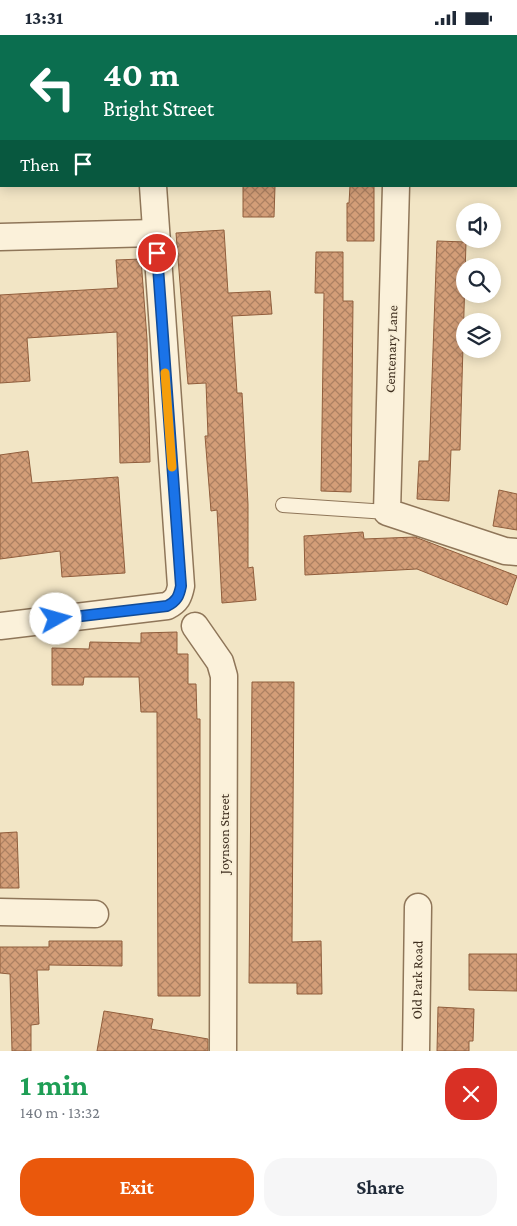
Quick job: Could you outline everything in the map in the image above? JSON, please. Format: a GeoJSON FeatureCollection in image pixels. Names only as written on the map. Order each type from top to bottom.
{"type":"FeatureCollection","features":[{"type":"Feature","properties":{"kind":"street"},"geometry":{"type":"LineString","coordinates":[[0,626],[167,606],[176,602],[181,586],[153,187]]}},
{"type":"Feature","properties":{"kind":"street","name":"Centenary Lane"},"geometry":{"type":"LineString","coordinates":[[387,512],[396,187]]}},
{"type":"Feature","properties":{"kind":"street"},"geometry":{"type":"LineString","coordinates":[[0,237],[156,233]]}},
{"type":"Feature","properties":{"kind":"street"},"geometry":{"type":"LineString","coordinates":[[387,512],[505,551],[517,552]]}},
{"type":"Feature","properties":{"kind":"street","name":"Joynson Street"},"geometry":{"type":"LineString","coordinates":[[195,626],[209,643],[220,662],[224,676],[223,1051]]}},
{"type":"Feature","properties":{"kind":"street","name":"Old Park Road"},"geometry":{"type":"LineString","coordinates":[[416,1051],[418,907]]}},
{"type":"Feature","properties":{"kind":"street"},"geometry":{"type":"LineString","coordinates":[[0,913],[95,914]]}},
{"type":"Feature","properties":{"kind":"lane"},"geometry":{"type":"LineString","coordinates":[[283,505],[387,512]]}},
{"type":"Feature","properties":{"kind":"building"},"geometry":{"type":"Polygon","coordinates":[[[243,187],[275,187],[274,217],[243,217],[243,187]]]}},
{"type":"Feature","properties":{"kind":"building"},"geometry":{"type":"Polygon","coordinates":[[[350,187],[374,187],[374,241],[347,241],[347,203],[349,203],[350,187]]]}},
{"type":"Feature","properties":{"kind":"building"},"geometry":{"type":"Polygon","coordinates":[[[224,230],[228,293],[270,291],[272,314],[232,316],[237,393],[242,393],[248,504],[248,568],[253,567],[256,600],[222,603],[217,510],[211,511],[205,436],[208,436],[206,383],[188,384],[176,233],[224,230]]]}},
{"type":"Feature","properties":{"kind":"building"},"geometry":{"type":"Polygon","coordinates":[[[437,241],[456,242],[456,248],[466,248],[466,258],[456,258],[456,303],[464,303],[464,313],[456,313],[456,358],[463,358],[460,450],[451,450],[449,501],[417,499],[419,461],[429,461],[437,241]]]}},
{"type":"Feature","properties":{"kind":"building"},"geometry":{"type":"Polygon","coordinates":[[[316,252],[343,252],[343,301],[353,301],[351,492],[321,491],[324,293],[315,293],[316,252]]]}},
{"type":"Feature","properties":{"kind":"building"},"geometry":{"type":"Polygon","coordinates":[[[141,259],[147,339],[150,462],[120,463],[117,332],[27,338],[30,381],[0,383],[0,295],[118,288],[116,260],[141,259]]]}},
{"type":"Feature","properties":{"kind":"building"},"geometry":{"type":"Polygon","coordinates":[[[28,451],[32,483],[118,477],[125,573],[62,577],[60,551],[0,559],[0,455],[28,451]]]}},
{"type":"Feature","properties":{"kind":"building"},"geometry":{"type":"Polygon","coordinates":[[[499,490],[517,494],[517,530],[493,526],[499,490]]]}},
{"type":"Feature","properties":{"kind":"building"},"geometry":{"type":"Polygon","coordinates":[[[363,532],[364,539],[415,537],[517,576],[507,605],[417,569],[305,575],[304,536],[363,532]]]}},
{"type":"Feature","properties":{"kind":"building"},"geometry":{"type":"Polygon","coordinates":[[[177,632],[177,654],[188,654],[188,684],[196,684],[197,719],[200,719],[200,996],[158,996],[157,712],[141,712],[139,677],[84,677],[83,685],[52,685],[52,648],[89,649],[90,642],[141,643],[141,633],[177,632]]]}},
{"type":"Feature","properties":{"kind":"building"},"geometry":{"type":"Polygon","coordinates":[[[252,682],[294,682],[292,942],[321,941],[322,994],[297,994],[297,983],[249,983],[252,682]]]}},
{"type":"Feature","properties":{"kind":"building"},"geometry":{"type":"Polygon","coordinates":[[[17,832],[19,888],[0,888],[0,833],[17,832]]]}},
{"type":"Feature","properties":{"kind":"building"},"geometry":{"type":"Polygon","coordinates":[[[49,941],[122,941],[122,966],[49,965],[49,970],[37,970],[39,1024],[31,1025],[31,1051],[12,1051],[10,974],[0,973],[0,947],[49,947],[49,941]]]}},
{"type":"Feature","properties":{"kind":"building"},"geometry":{"type":"Polygon","coordinates":[[[469,954],[517,954],[517,991],[469,990],[469,954]]]}},
{"type":"Feature","properties":{"kind":"building"},"geometry":{"type":"Polygon","coordinates":[[[438,1007],[474,1009],[473,1041],[469,1041],[469,1051],[437,1051],[438,1007]]]}},
{"type":"Feature","properties":{"kind":"building"},"geometry":{"type":"Polygon","coordinates":[[[104,1011],[153,1019],[151,1029],[208,1039],[208,1051],[97,1051],[104,1011]]]}},
{"type":"Feature","properties":{"kind":"slow traffic"},"geometry":{"type":"LineString","coordinates":[[165,373],[172,467]]}},
{"type":"Feature","properties":{"kind":"route"},"geometry":{"type":"LineString","coordinates":[[56,619],[167,606],[176,602],[179,595],[181,586],[157,253]]}}]}
